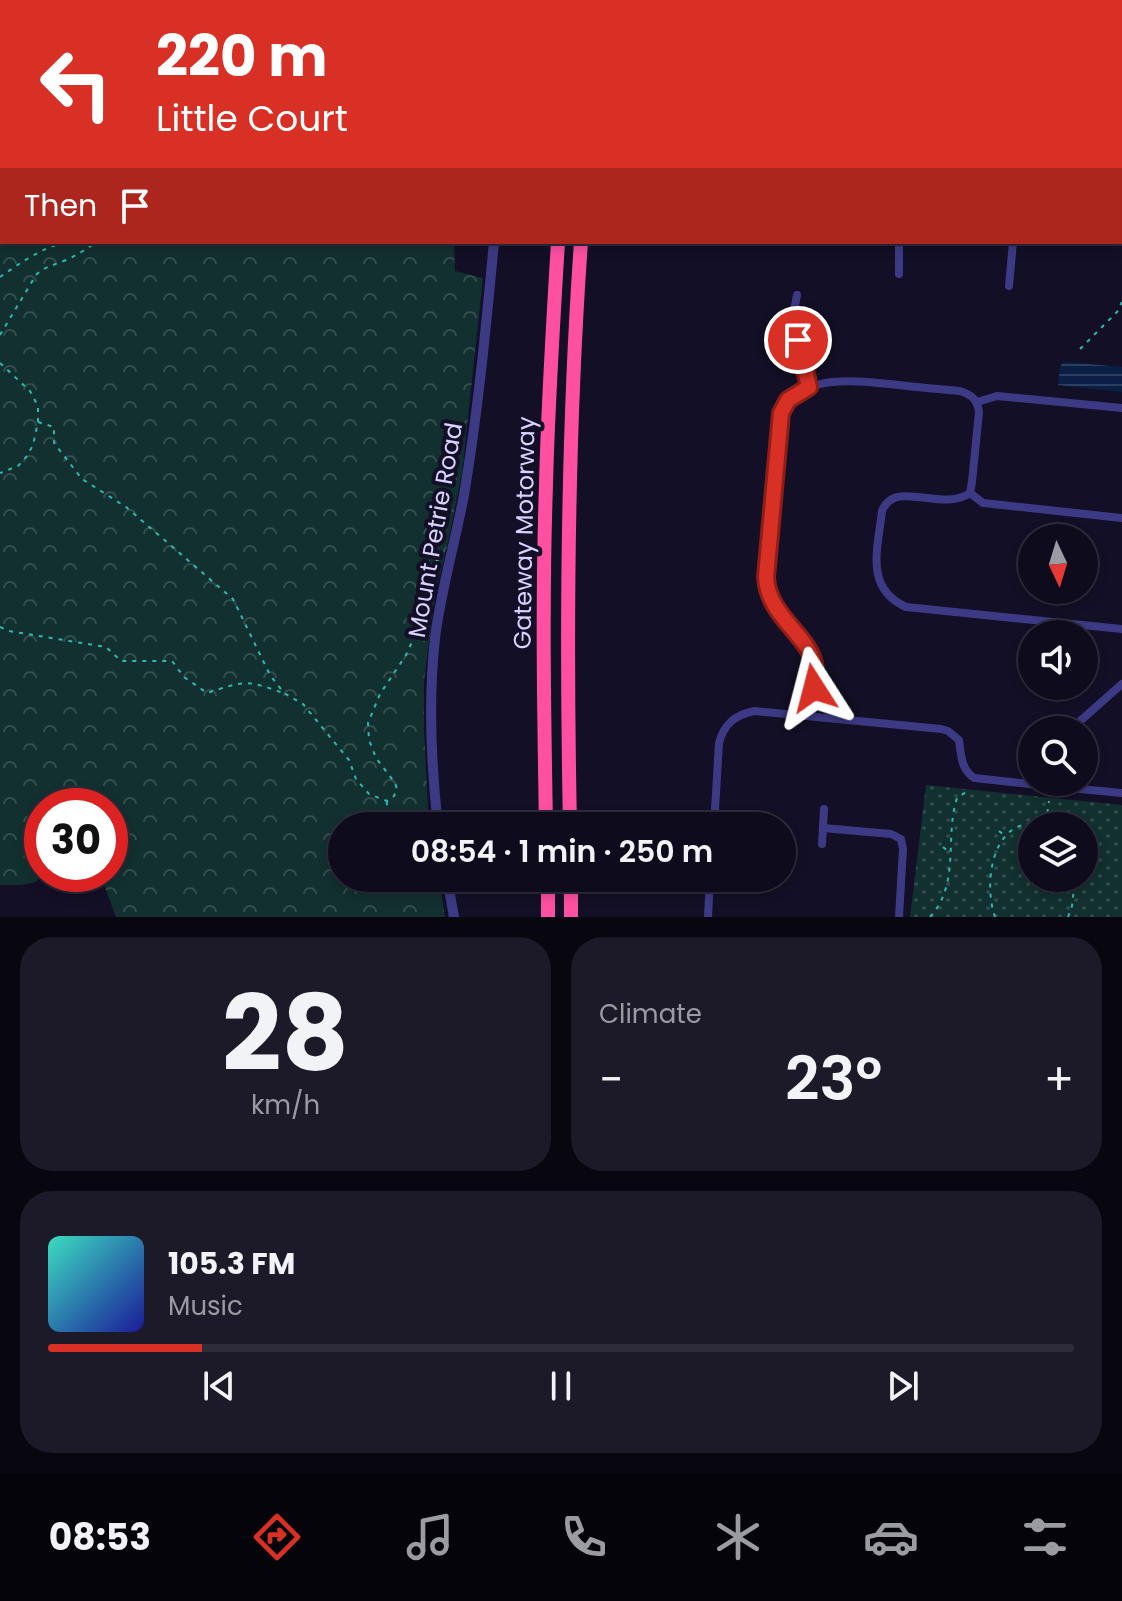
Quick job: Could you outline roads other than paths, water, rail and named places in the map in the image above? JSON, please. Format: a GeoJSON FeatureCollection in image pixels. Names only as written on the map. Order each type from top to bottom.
{"type":"FeatureCollection","features":[{"type":"Feature","properties":{"kind":"highway","name":"Gateway Motorway"},"geometry":{"type":"LineString","coordinates":[[546,812],[545,487],[558,244]]}},
{"type":"Feature","properties":{"kind":"highway","name":"Gateway Motorway"},"geometry":{"type":"LineString","coordinates":[[570,812],[567,562],[572,386],[581,244]]}},
{"type":"Feature","properties":{"kind":"highway"},"geometry":{"type":"LineString","coordinates":[[548,892],[548,917]]}},
{"type":"Feature","properties":{"kind":"highway"},"geometry":{"type":"LineString","coordinates":[[571,892],[571,917]]}},
{"type":"Feature","properties":{"kind":"street","name":"Mount Petrie Road"},"geometry":{"type":"LineString","coordinates":[[437,812],[431,716],[435,638],[476,415],[494,244]]}},
{"type":"Feature","properties":{"kind":"street"},"geometry":{"type":"LineString","coordinates":[[899,244],[899,274]]}},
{"type":"Feature","properties":{"kind":"street"},"geometry":{"type":"LineString","coordinates":[[1009,286],[1013,244]]}},
{"type":"Feature","properties":{"kind":"street"},"geometry":{"type":"LineString","coordinates":[[797,295],[793,316],[809,387]]}},
{"type":"Feature","properties":{"kind":"street"},"geometry":{"type":"LineString","coordinates":[[812,716],[816,670],[811,653],[774,606],[766,577],[781,413],[788,400],[809,387],[846,380],[960,391],[971,395],[977,402],[979,412],[970,493]]}},
{"type":"Feature","properties":{"kind":"street"},"geometry":{"type":"LineString","coordinates":[[977,402],[997,396],[1122,408]]}},
{"type":"Feature","properties":{"kind":"street"},"geometry":{"type":"LineString","coordinates":[[970,493],[983,503],[1122,518]]}},
{"type":"Feature","properties":{"kind":"street"},"geometry":{"type":"LineString","coordinates":[[970,493],[954,501],[903,496],[893,497],[885,503],[876,572],[888,596],[906,607],[1122,629]]}},
{"type":"Feature","properties":{"kind":"street"},"geometry":{"type":"LineString","coordinates":[[1086,716],[1122,684]]}},
{"type":"Feature","properties":{"kind":"street"},"geometry":{"type":"LineString","coordinates":[[715,812],[722,731],[741,713],[754,711],[941,729],[959,740],[963,767],[968,774],[974,778],[1018,783]]}},
{"type":"Feature","properties":{"kind":"street"},"geometry":{"type":"LineString","coordinates":[[1098,791],[1122,793]]}},
{"type":"Feature","properties":{"kind":"street"},"geometry":{"type":"LineString","coordinates":[[822,844],[824,809]]}},
{"type":"Feature","properties":{"kind":"street"},"geometry":{"type":"LineString","coordinates":[[823,828],[891,834],[901,839],[899,917]]}},
{"type":"Feature","properties":{"kind":"street"},"geometry":{"type":"LineString","coordinates":[[450,892],[454,917]]}},
{"type":"Feature","properties":{"kind":"street"},"geometry":{"type":"LineString","coordinates":[[708,917],[709,892]]}},
{"type":"Feature","properties":{"kind":"water"},"geometry":{"type":"Polygon","coordinates":[[[1066,362],[1122,367],[1122,392],[1058,385],[1060,368],[1066,362]]]}}]}
